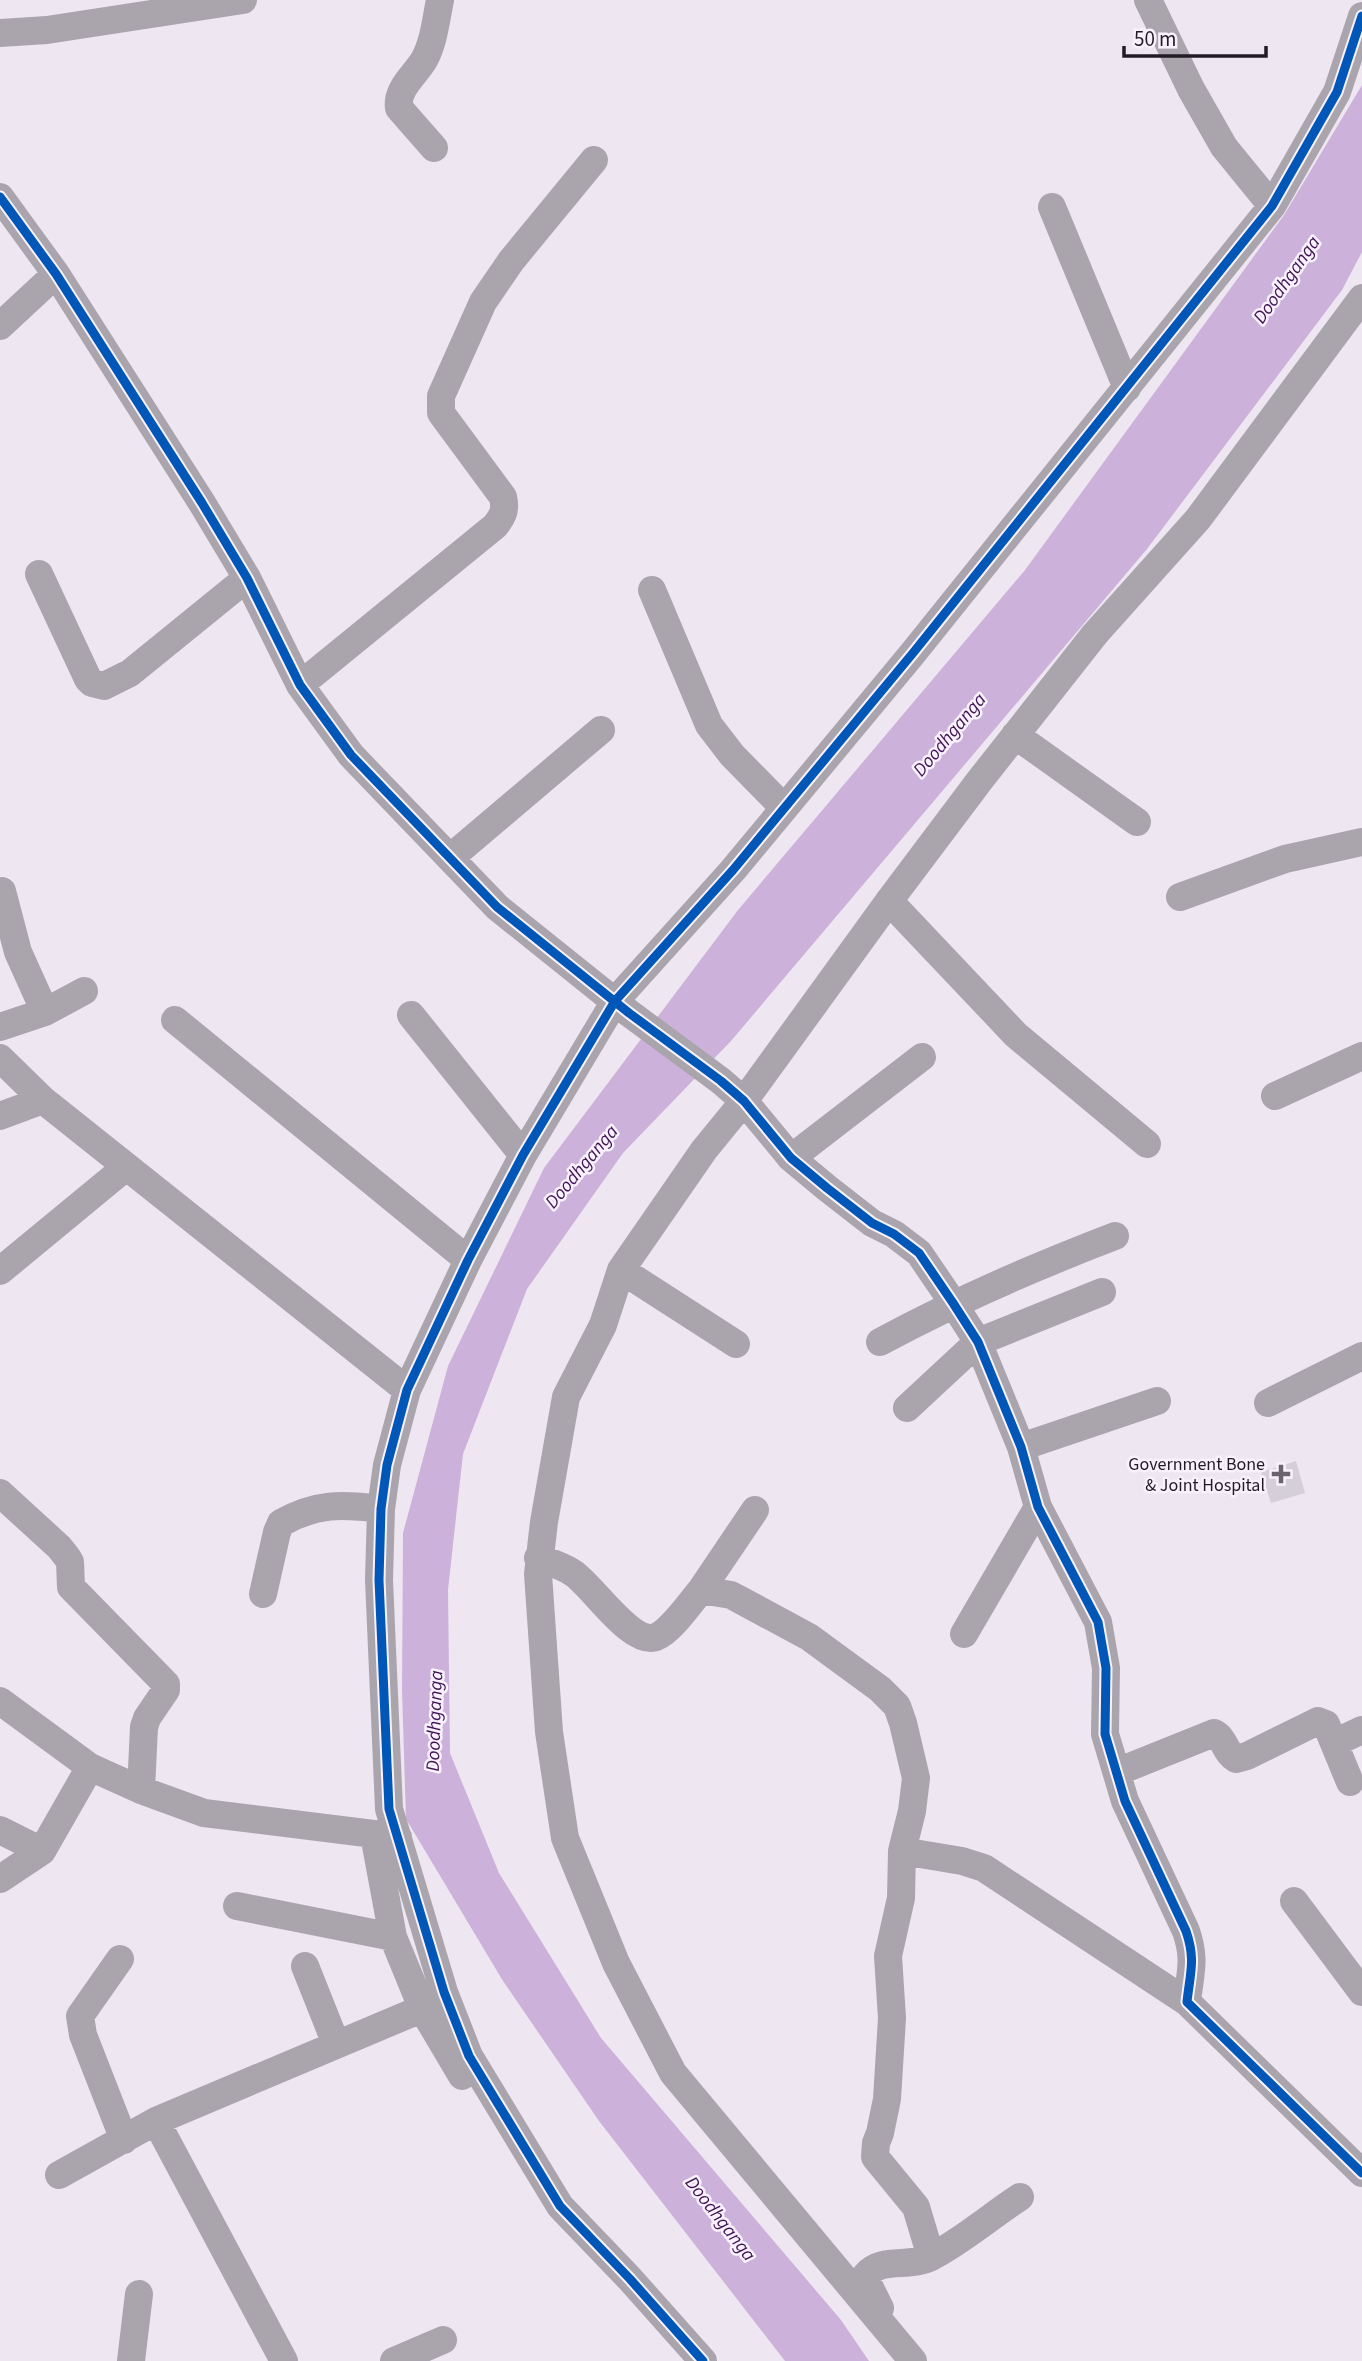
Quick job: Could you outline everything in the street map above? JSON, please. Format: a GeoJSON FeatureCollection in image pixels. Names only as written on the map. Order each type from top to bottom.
{"type":"FeatureCollection","features":[{"type":"Feature","properties":{"kind":"street"},"geometry":{"type":"LineString","coordinates":[[0,33],[47,30],[243,0]]}},
{"type":"Feature","properties":{"kind":"street"},"geometry":{"type":"LineString","coordinates":[[435,148],[398,104],[403,88],[429,50],[440,0]]}},
{"type":"Feature","properties":{"kind":"street"},"geometry":{"type":"LineString","coordinates":[[1148,0],[1191,89],[1224,147],[1272,206]]}},
{"type":"Feature","properties":{"kind":"street"},"geometry":{"type":"LineString","coordinates":[[703,2361],[560,2206],[393,1937],[386,1836],[389,1809],[379,1580],[381,1510],[387,1465],[407,1390],[468,1260],[523,1155],[622,1007],[1272,206],[1337,92],[1362,16]]}},
{"type":"Feature","properties":{"kind":"street"},"geometry":{"type":"LineString","coordinates":[[300,685],[495,526],[502,516],[505,508],[503,497],[445,420],[440,405],[441,396],[483,302],[511,261],[594,160]]}},
{"type":"Feature","properties":{"kind":"street"},"geometry":{"type":"LineString","coordinates":[[0,197],[56,274],[247,578],[300,685],[351,755],[497,906],[622,1007],[721,1081],[744,1101],[791,1158],[863,1216],[919,1253],[953,1303],[978,1342],[1021,1447],[1038,1507],[1098,1622],[1106,1668],[1105,1734],[1125,1801],[1186,1931],[1192,1950],[1193,1962],[1186,2002]]}},
{"type":"Feature","properties":{"kind":"street"},"geometry":{"type":"LineString","coordinates":[[1052,207],[1127,388]]}},
{"type":"Feature","properties":{"kind":"street"},"geometry":{"type":"LineString","coordinates":[[0,326],[56,274]]}},
{"type":"Feature","properties":{"kind":"street"},"geometry":{"type":"LineString","coordinates":[[905,2351],[673,2073],[616,1963],[565,1838],[549,1732],[538,1558],[566,1397],[603,1325],[621,1270],[704,1150],[744,1101],[888,901],[1015,735],[1095,634],[1198,519],[1362,298]]}},
{"type":"Feature","properties":{"kind":"street"},"geometry":{"type":"LineString","coordinates":[[38,574],[88,679],[104,686],[130,673],[247,578]]}},
{"type":"Feature","properties":{"kind":"street"},"geometry":{"type":"LineString","coordinates":[[652,590],[709,725],[732,755],[784,808]]}},
{"type":"Feature","properties":{"kind":"street"},"geometry":{"type":"LineString","coordinates":[[450,858],[601,730]]}},
{"type":"Feature","properties":{"kind":"street"},"geometry":{"type":"LineString","coordinates":[[1015,735],[1137,822]]}},
{"type":"Feature","properties":{"kind":"street"},"geometry":{"type":"LineString","coordinates":[[1180,897],[1284,859],[1362,842]]}},
{"type":"Feature","properties":{"kind":"street"},"geometry":{"type":"LineString","coordinates":[[2,891],[18,951],[45,1012]]}},
{"type":"Feature","properties":{"kind":"street"},"geometry":{"type":"LineString","coordinates":[[888,901],[1016,1035],[1147,1144]]}},
{"type":"Feature","properties":{"kind":"street"},"geometry":{"type":"LineString","coordinates":[[0,1027],[45,1012],[84,990]]}},
{"type":"Feature","properties":{"kind":"street"},"geometry":{"type":"LineString","coordinates":[[411,1015],[523,1155]]}},
{"type":"Feature","properties":{"kind":"street"},"geometry":{"type":"LineString","coordinates":[[175,1020],[468,1260]]}},
{"type":"Feature","properties":{"kind":"street"},"geometry":{"type":"LineString","coordinates":[[1275,1096],[1362,1056]]}},
{"type":"Feature","properties":{"kind":"street"},"geometry":{"type":"LineString","coordinates":[[791,1158],[922,1057]]}},
{"type":"Feature","properties":{"kind":"street"},"geometry":{"type":"LineString","coordinates":[[0,1058],[43,1100],[407,1390]]}},
{"type":"Feature","properties":{"kind":"street"},"geometry":{"type":"LineString","coordinates":[[0,1116],[43,1100]]}},
{"type":"Feature","properties":{"kind":"street"},"geometry":{"type":"LineString","coordinates":[[0,1271],[126,1167]]}},
{"type":"Feature","properties":{"kind":"street"},"geometry":{"type":"LineString","coordinates":[[880,1342],[953,1303],[1041,1264],[1115,1236]]}},
{"type":"Feature","properties":{"kind":"street"},"geometry":{"type":"LineString","coordinates":[[621,1270],[736,1344]]}},
{"type":"Feature","properties":{"kind":"street"},"geometry":{"type":"LineString","coordinates":[[907,1408],[978,1342],[1102,1292]]}},
{"type":"Feature","properties":{"kind":"street"},"geometry":{"type":"LineString","coordinates":[[1268,1403],[1362,1356]]}},
{"type":"Feature","properties":{"kind":"street"},"geometry":{"type":"LineString","coordinates":[[1021,1447],[1157,1401]]}},
{"type":"Feature","properties":{"kind":"street"},"geometry":{"type":"LineString","coordinates":[[0,1493],[59,1547],[70,1562],[69,1584],[74,1591],[166,1684],[166,1690],[147,1717],[141,1790]]}},
{"type":"Feature","properties":{"kind":"street"},"geometry":{"type":"LineString","coordinates":[[263,1594],[276,1532],[281,1523],[314,1508],[334,1505],[381,1510]]}},
{"type":"Feature","properties":{"kind":"street"},"geometry":{"type":"LineString","coordinates":[[964,1634],[1038,1507]]}},
{"type":"Feature","properties":{"kind":"street"},"geometry":{"type":"LineString","coordinates":[[538,1558],[573,1573],[633,1632],[646,1638],[659,1636],[701,1590],[755,1510]]}},
{"type":"Feature","properties":{"kind":"street"},"geometry":{"type":"LineString","coordinates":[[701,1590],[730,1595],[809,1637],[880,1689],[897,1706],[916,1778],[912,1811],[902,1851],[901,1898],[888,1956],[891,2018],[887,2099],[875,2157],[916,2207],[931,2257]]}},
{"type":"Feature","properties":{"kind":"street"},"geometry":{"type":"LineString","coordinates":[[0,1701],[90,1767],[141,1790],[204,1813],[386,1836]]}},
{"type":"Feature","properties":{"kind":"street"},"geometry":{"type":"LineString","coordinates":[[1117,1772],[1214,1733],[1219,1736],[1231,1757],[1236,1759],[1318,1721],[1326,1724],[1350,1782]]}},
{"type":"Feature","properties":{"kind":"street"},"geometry":{"type":"LineString","coordinates":[[1334,1743],[1362,1730]]}},
{"type":"Feature","properties":{"kind":"street"},"geometry":{"type":"LineString","coordinates":[[0,1879],[42,1851],[90,1767]]}},
{"type":"Feature","properties":{"kind":"street"},"geometry":{"type":"LineString","coordinates":[[0,1830],[42,1851]]}},
{"type":"Feature","properties":{"kind":"street"},"geometry":{"type":"LineString","coordinates":[[386,1836],[435,2003]]}},
{"type":"Feature","properties":{"kind":"street"},"geometry":{"type":"LineString","coordinates":[[902,1851],[962,1861],[984,1868],[1186,2002],[1362,2173]]}},
{"type":"Feature","properties":{"kind":"street"},"geometry":{"type":"LineString","coordinates":[[1294,1901],[1362,1992]]}},
{"type":"Feature","properties":{"kind":"street"},"geometry":{"type":"LineString","coordinates":[[237,1906],[393,1937]]}},
{"type":"Feature","properties":{"kind":"street"},"geometry":{"type":"LineString","coordinates":[[120,1959],[80,2016],[82,2035],[124,2140]]}},
{"type":"Feature","properties":{"kind":"street"},"geometry":{"type":"LineString","coordinates":[[305,1966],[336,2044]]}},
{"type":"Feature","properties":{"kind":"street"},"geometry":{"type":"LineString","coordinates":[[59,2175],[156,2121],[435,2003]]}},
{"type":"Feature","properties":{"kind":"street"},"geometry":{"type":"LineString","coordinates":[[156,2121],[284,2361]]}},
{"type":"Feature","properties":{"kind":"street"},"geometry":{"type":"LineString","coordinates":[[905,2351],[868,2284],[866,2275],[877,2265],[904,2264],[931,2257],[1020,2197]]}},
{"type":"Feature","properties":{"kind":"street"},"geometry":{"type":"LineString","coordinates":[[131,2361],[139,2294]]}},
{"type":"Feature","properties":{"kind":"street"},"geometry":{"type":"LineString","coordinates":[[394,2361],[443,2340]]}},
{"type":"Feature","properties":{"kind":"water","name":"Doodhganga"},"geometry":{"type":"Polygon","coordinates":[[[1362,85],[1362,252],[1342,290],[1147,549],[731,1041],[623,1153],[527,1289],[463,1454],[448,1590],[450,1753],[499,1873],[601,2038],[841,2320],[869,2361],[785,2361],[599,2121],[503,1981],[406,1819],[402,1690],[403,1533],[448,1366],[544,1168],[738,910],[1025,570],[1284,215],[1362,85]]]}},
{"type":"Feature","properties":{"kind":"building"},"geometry":{"type":"Polygon","coordinates":[[[1296,1461],[1305,1493],[1271,1503],[1261,1472],[1296,1461]]]}},
{"type":"Feature","properties":{"kind":"cycle path"},"geometry":{"type":"LineString","coordinates":[[703,2361],[560,2206],[469,2056],[444,1992],[389,1809],[379,1580],[381,1509],[387,1465],[407,1390],[468,1260],[523,1155],[615,1001],[733,870],[913,653],[1272,206],[1337,92],[1362,16]]}},
{"type":"Feature","properties":{"kind":"cycle path"},"geometry":{"type":"LineString","coordinates":[[0,197],[56,274],[202,503],[247,578],[300,685],[351,755],[497,907],[629,1013],[721,1081],[744,1101],[791,1158],[827,1188],[872,1223],[894,1234],[919,1253],[978,1342],[1021,1447],[1038,1507],[1098,1622],[1106,1668],[1105,1734],[1125,1801],[1186,1931],[1192,1959],[1187,2002],[1362,2173]]}},
{"type":"Feature","properties":{"kind":"place","name":"Government Bone & Joint Hospital"},"geometry":{"type":"Point","coordinates":[1281,1474]}}]}
